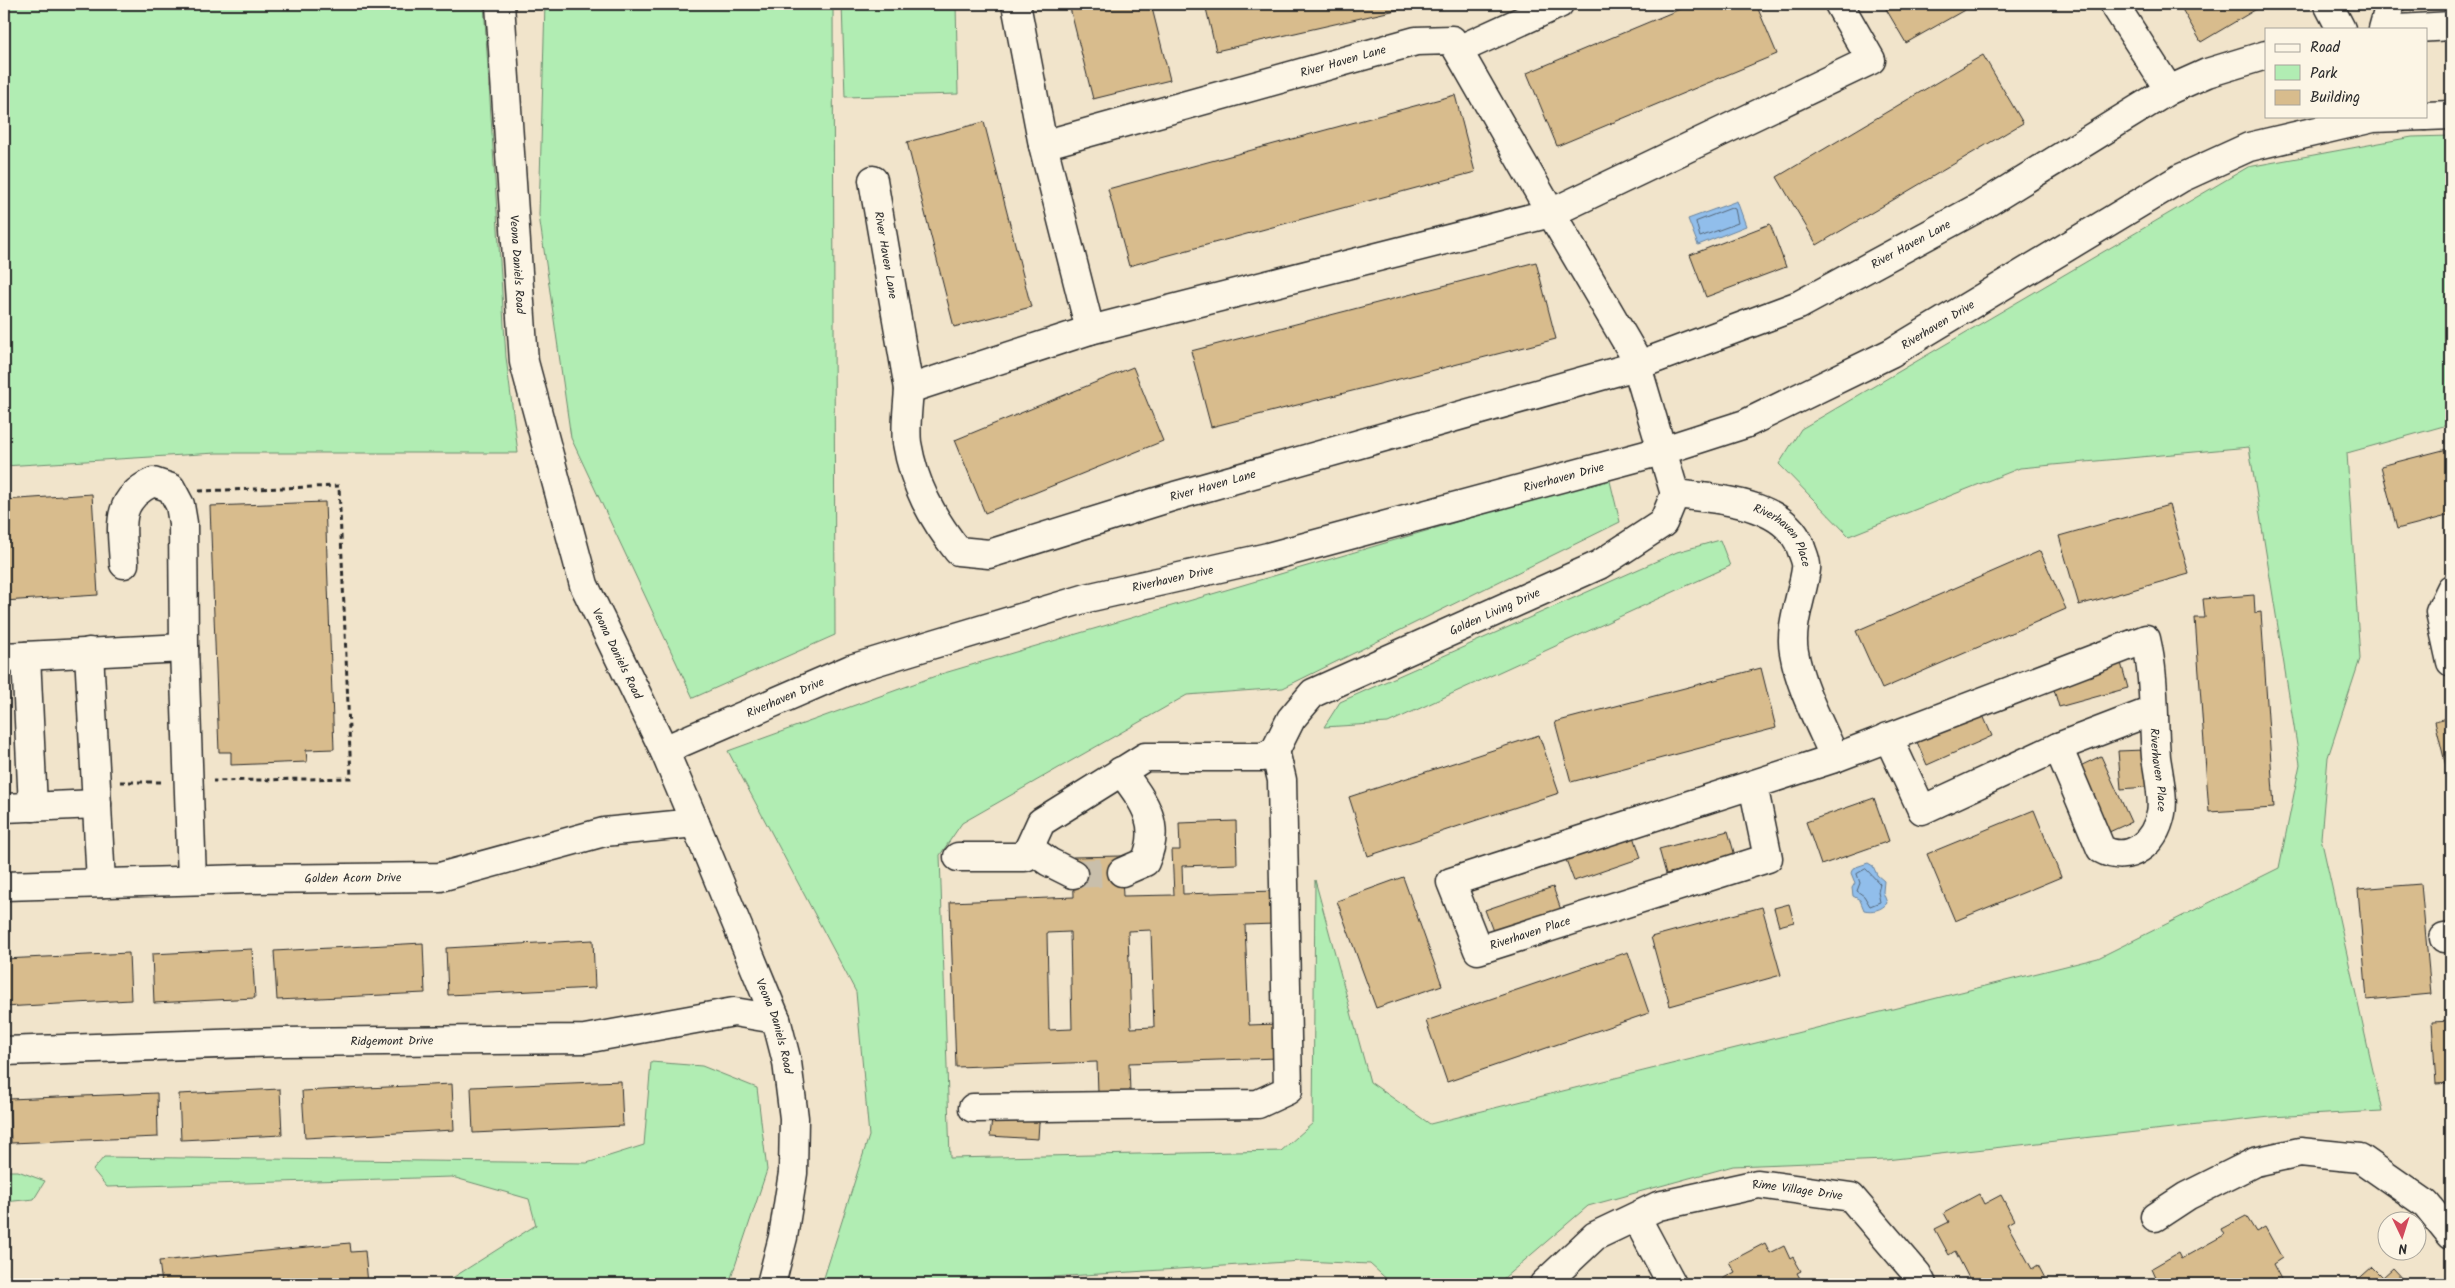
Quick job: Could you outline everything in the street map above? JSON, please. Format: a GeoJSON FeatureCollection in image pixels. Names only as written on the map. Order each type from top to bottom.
{"type":"FeatureCollection","features":[{"type":"Feature","properties":{"kind":"street","name":"Veona Daniels Road"},"geometry":{"type":"LineString","coordinates":[[500,4],[524,362],[584,584],[664,750],[695,823],[776,1019],[786,1062],[794,1118],[793,1173],[784,1228],[771,1284]]}},
{"type":"Feature","properties":{"kind":"street"},"geometry":{"type":"LineString","coordinates":[[1016,4],[1043,145],[1090,330]]}},
{"type":"Feature","properties":{"kind":"street"},"geometry":{"type":"LineString","coordinates":[[1559,4],[1458,50],[1633,353],[1675,494]]}},
{"type":"Feature","properties":{"kind":"street"},"geometry":{"type":"LineString","coordinates":[[909,389],[1090,330],[1551,213],[1871,60],[1840,4]]}},
{"type":"Feature","properties":{"kind":"street"},"geometry":{"type":"LineString","coordinates":[[2114,4],[2169,90]]}},
{"type":"Feature","properties":{"kind":"street"},"geometry":{"type":"LineString","coordinates":[[2328,4],[2340,28]]}},
{"type":"Feature","properties":{"kind":"street"},"geometry":{"type":"LineString","coordinates":[[2383,28],[2390,4]]}},
{"type":"Feature","properties":{"kind":"street"},"geometry":{"type":"LineString","coordinates":[[2416,28],[2451,26]]}},
{"type":"Feature","properties":{"kind":"street","name":"River Haven Lane"},"geometry":{"type":"LineString","coordinates":[[1043,145],[1416,41],[1452,40],[1458,50]]}},
{"type":"Feature","properties":{"kind":"street","name":"River Haven Lane"},"geometry":{"type":"LineString","coordinates":[[873,180],[909,389],[907,441],[915,477],[935,522],[958,551],[989,554],[1175,496],[1636,366],[1799,305],[1983,205],[2169,90],[2206,73],[2265,55]]}},
{"type":"Feature","properties":{"kind":"street","name":"Riverhaven Drive"},"geometry":{"type":"LineString","coordinates":[[2428,116],[2451,115]]}},
{"type":"Feature","properties":{"kind":"street","name":"Riverhaven Drive"},"geometry":{"type":"LineString","coordinates":[[664,750],[851,669],[910,650],[1086,598],[1268,556],[1661,451],[1745,424],[1891,353],[2181,178],[2249,147],[2373,118]]}},
{"type":"Feature","properties":{"kind":"street"},"geometry":{"type":"LineString","coordinates":[[124,564],[122,528],[125,502],[141,488],[153,482],[171,488],[180,505],[183,523],[184,648],[192,880]]}},
{"type":"Feature","properties":{"kind":"street","name":"Golden Living Drive"},"geometry":{"type":"LineString","coordinates":[[1275,751],[1291,719],[1313,693],[1598,565],[1663,523],[1675,494]]}},
{"type":"Feature","properties":{"kind":"street","name":"Riverhaven Place"},"geometry":{"type":"LineString","coordinates":[[1675,494],[1744,503],[1784,522],[1799,540],[1806,567],[1797,608],[1793,650],[1805,690],[1835,758]]}},
{"type":"Feature","properties":{"kind":"street"},"geometry":{"type":"LineString","coordinates":[[2451,589],[2440,612],[2451,662]]}},
{"type":"Feature","properties":{"kind":"street","name":"Riverhaven Place"},"geometry":{"type":"LineString","coordinates":[[1753,784],[1768,858],[1478,950],[1451,882],[1753,784],[1835,758],[2146,639],[2151,661],[2152,711],[2161,812],[2154,835],[2144,846],[2126,855],[2112,854],[2101,849],[2058,747]]}},
{"type":"Feature","properties":{"kind":"street"},"geometry":{"type":"LineString","coordinates":[[33,806],[15,656],[184,648]]}},
{"type":"Feature","properties":{"kind":"street"},"geometry":{"type":"LineString","coordinates":[[89,652],[101,883]]}},
{"type":"Feature","properties":{"kind":"street","name":"Riverhaven Place"},"geometry":{"type":"LineString","coordinates":[[1888,737],[1922,810],[2058,747],[2152,711]]}},
{"type":"Feature","properties":{"kind":"street"},"geometry":{"type":"LineString","coordinates":[[958,857],[1025,857],[1041,822],[1145,757],[1263,757],[1275,751],[1282,780],[1288,1090],[1258,1104],[973,1108]]}},
{"type":"Feature","properties":{"kind":"street"},"geometry":{"type":"LineString","coordinates":[[1122,772],[1144,802],[1154,830],[1152,847],[1145,862],[1122,872]]}},
{"type":"Feature","properties":{"kind":"street"},"geometry":{"type":"LineString","coordinates":[[4,808],[33,806],[96,793]]}},
{"type":"Feature","properties":{"kind":"street","name":"Golden Acorn Drive"},"geometry":{"type":"LineString","coordinates":[[4,886],[192,880],[440,878],[604,832],[695,823]]}},
{"type":"Feature","properties":{"kind":"street"},"geometry":{"type":"LineString","coordinates":[[1029,848],[1049,862],[1073,874]]}},
{"type":"Feature","properties":{"kind":"street","name":"Ridgemont Drive"},"geometry":{"type":"LineString","coordinates":[[4,1051],[281,1042],[585,1039],[734,1012],[776,1019]]}},
{"type":"Feature","properties":{"kind":"street"},"geometry":{"type":"LineString","coordinates":[[2155,1216],[2186,1196],[2255,1162],[2300,1152],[2360,1158],[2426,1204],[2451,1235]]}},
{"type":"Feature","properties":{"kind":"street","name":"Rime Village Drive"},"geometry":{"type":"LineString","coordinates":[[1544,1284],[1595,1236],[1658,1206],[1758,1184],[1851,1197],[1918,1274],[1922,1284]]}},
{"type":"Feature","properties":{"kind":"street"},"geometry":{"type":"LineString","coordinates":[[1636,1217],[1672,1284]]}},
{"type":"Feature","properties":{"kind":"path"},"geometry":{"type":"LineString","coordinates":[[96,793],[189,782],[351,778],[339,486],[173,492]]}},
{"type":"Feature","properties":{"kind":"green space"},"geometry":{"type":"Polygon","coordinates":[[[4,4],[484,4],[506,357],[518,453],[216,453],[4,466],[4,4]]]}},
{"type":"Feature","properties":{"kind":"green space"},"geometry":{"type":"Polygon","coordinates":[[[545,4],[833,4],[835,635],[693,698],[571,438],[539,215],[545,4]]]}},
{"type":"Feature","properties":{"kind":"green space"},"geometry":{"type":"Polygon","coordinates":[[[842,4],[956,4],[958,94],[845,97],[842,4]]]}},
{"type":"Feature","properties":{"kind":"green space"},"geometry":{"type":"Polygon","coordinates":[[[2451,136],[2451,424],[2347,453],[2360,659],[2328,757],[2321,838],[2382,1111],[2270,1117],[1886,1160],[1733,1166],[1588,1206],[1497,1284],[1392,1284],[1370,1264],[1302,1261],[944,1284],[822,1284],[869,1136],[856,992],[728,751],[941,674],[1609,477],[1620,522],[1283,688],[1187,695],[962,823],[940,855],[950,1158],[1281,1151],[1313,1123],[1315,880],[1370,1082],[1430,1124],[2098,958],[2279,868],[2300,764],[2249,447],[2020,468],[1849,536],[1779,464],[1801,429],[2248,167],[2412,137],[2451,136]]]}},
{"type":"Feature","properties":{"kind":"green space"},"geometry":{"type":"Polygon","coordinates":[[[1720,540],[1730,566],[1388,723],[1324,727],[1340,702],[1677,552],[1720,540]]]}},
{"type":"Feature","properties":{"kind":"green space"},"geometry":{"type":"Polygon","coordinates":[[[651,1062],[702,1066],[757,1088],[767,1170],[729,1284],[443,1284],[536,1225],[529,1199],[452,1177],[107,1187],[93,1170],[104,1157],[587,1163],[644,1145],[651,1062]]]}},
{"type":"Feature","properties":{"kind":"green space"},"geometry":{"type":"Polygon","coordinates":[[[4,1171],[18,1171],[45,1181],[34,1199],[4,1202],[4,1171]]]}},
{"type":"Feature","properties":{"kind":"water"},"geometry":{"type":"Polygon","coordinates":[[[1737,201],[1746,226],[1698,245],[1688,219],[1737,201]]]}},
{"type":"Feature","properties":{"kind":"water"},"geometry":{"type":"Polygon","coordinates":[[[1868,863],[1873,866],[1877,875],[1884,881],[1883,892],[1887,903],[1880,909],[1873,911],[1864,910],[1860,900],[1853,896],[1852,888],[1855,883],[1851,873],[1853,868],[1868,863]]]}},
{"type":"Feature","properties":{"kind":"building"},"geometry":{"type":"Polygon","coordinates":[[[1069,4],[1151,4],[1170,80],[1093,99],[1069,4]]]}},
{"type":"Feature","properties":{"kind":"building"},"geometry":{"type":"Polygon","coordinates":[[[1205,4],[1404,4],[1405,8],[1216,51],[1205,4]]]}},
{"type":"Feature","properties":{"kind":"building"},"geometry":{"type":"Polygon","coordinates":[[[1692,4],[1756,4],[1777,54],[1557,146],[1527,73],[1692,4]]]}},
{"type":"Feature","properties":{"kind":"building"},"geometry":{"type":"Polygon","coordinates":[[[1883,4],[1975,4],[1906,43],[1883,4]]]}},
{"type":"Feature","properties":{"kind":"building"},"geometry":{"type":"Polygon","coordinates":[[[2179,4],[2265,4],[2201,42],[2179,4]]]}},
{"type":"Feature","properties":{"kind":"building"},"geometry":{"type":"Polygon","coordinates":[[[1983,55],[2023,123],[1817,245],[1777,177],[1983,55]]]}},
{"type":"Feature","properties":{"kind":"building"},"geometry":{"type":"Polygon","coordinates":[[[1455,95],[1475,172],[1129,266],[1108,189],[1455,95]]]}},
{"type":"Feature","properties":{"kind":"building"},"geometry":{"type":"Polygon","coordinates":[[[984,122],[1031,307],[954,327],[907,142],[984,122]]]}},
{"type":"Feature","properties":{"kind":"building"},"geometry":{"type":"Polygon","coordinates":[[[1770,224],[1786,267],[1706,297],[1690,255],[1770,224]]]}},
{"type":"Feature","properties":{"kind":"building"},"geometry":{"type":"Polygon","coordinates":[[[1536,262],[1556,339],[1211,427],[1191,351],[1536,262]]]}},
{"type":"Feature","properties":{"kind":"building"},"geometry":{"type":"Polygon","coordinates":[[[1133,367],[1163,441],[985,513],[955,440],[1133,367]]]}},
{"type":"Feature","properties":{"kind":"building"},"geometry":{"type":"Polygon","coordinates":[[[2451,448],[2451,515],[2397,529],[2381,466],[2451,448]]]}},
{"type":"Feature","properties":{"kind":"building"},"geometry":{"type":"Polygon","coordinates":[[[92,494],[98,595],[4,601],[4,500],[92,494]]]}},
{"type":"Feature","properties":{"kind":"building"},"geometry":{"type":"Polygon","coordinates":[[[325,502],[334,749],[306,750],[307,762],[231,765],[231,752],[219,752],[210,506],[325,502]]]}},
{"type":"Feature","properties":{"kind":"building"},"geometry":{"type":"Polygon","coordinates":[[[2169,505],[2189,574],[2079,605],[2059,536],[2169,505]]]}},
{"type":"Feature","properties":{"kind":"building"},"geometry":{"type":"Polygon","coordinates":[[[2040,551],[2066,609],[1882,689],[1856,631],[2040,551]]]}},
{"type":"Feature","properties":{"kind":"building"},"geometry":{"type":"Polygon","coordinates":[[[2254,595],[2255,613],[2261,612],[2274,808],[2209,812],[2195,618],[2205,618],[2203,599],[2254,595]]]}},
{"type":"Feature","properties":{"kind":"building"},"geometry":{"type":"Polygon","coordinates":[[[2121,663],[2128,688],[2059,707],[2052,683],[2121,663]]]}},
{"type":"Feature","properties":{"kind":"building"},"geometry":{"type":"Polygon","coordinates":[[[1761,668],[1776,728],[1571,782],[1555,722],[1761,668]]]}},
{"type":"Feature","properties":{"kind":"building"},"geometry":{"type":"Polygon","coordinates":[[[1982,713],[1992,736],[1927,765],[1917,742],[1982,713]]]}},
{"type":"Feature","properties":{"kind":"building"},"geometry":{"type":"Polygon","coordinates":[[[2451,717],[2451,783],[2450,783],[2435,721],[2451,717]]]}},
{"type":"Feature","properties":{"kind":"building"},"geometry":{"type":"Polygon","coordinates":[[[1539,735],[1559,793],[1368,856],[1349,797],[1539,735]]]}},
{"type":"Feature","properties":{"kind":"building"},"geometry":{"type":"Polygon","coordinates":[[[2144,750],[2146,787],[2121,789],[2118,751],[2144,750]]]}},
{"type":"Feature","properties":{"kind":"building"},"geometry":{"type":"Polygon","coordinates":[[[2101,756],[2131,822],[2107,833],[2078,767],[2101,756]]]}},
{"type":"Feature","properties":{"kind":"building"},"geometry":{"type":"Polygon","coordinates":[[[1874,798],[1889,841],[1821,865],[1806,822],[1874,798]]]}},
{"type":"Feature","properties":{"kind":"building"},"geometry":{"type":"Polygon","coordinates":[[[2034,810],[2061,877],[1955,921],[1927,854],[2034,810]]]}},
{"type":"Feature","properties":{"kind":"building"},"geometry":{"type":"Polygon","coordinates":[[[1236,821],[1237,864],[1182,866],[1183,894],[1274,891],[1275,924],[1245,925],[1249,1025],[1277,1024],[1278,1058],[1129,1063],[1130,1092],[1098,1093],[1097,1062],[956,1067],[950,902],[1074,897],[1073,857],[1121,856],[1123,896],[1174,895],[1172,850],[1180,850],[1179,823],[1236,821]],[[1151,930],[1128,931],[1131,1028],[1154,1027],[1151,930]],[[1070,932],[1047,933],[1049,1030],[1072,1029],[1070,932]]]}},
{"type":"Feature","properties":{"kind":"building"},"geometry":{"type":"Polygon","coordinates":[[[1728,831],[1735,856],[1666,874],[1659,849],[1728,831]]]}},
{"type":"Feature","properties":{"kind":"building"},"geometry":{"type":"Polygon","coordinates":[[[1633,833],[1641,858],[1574,881],[1565,857],[1633,833]]]}},
{"type":"Feature","properties":{"kind":"building"},"geometry":{"type":"Polygon","coordinates":[[[1403,877],[1442,985],[1376,1008],[1337,901],[1403,877]]]}},
{"type":"Feature","properties":{"kind":"building"},"geometry":{"type":"Polygon","coordinates":[[[2421,884],[2431,994],[2367,1000],[2358,889],[2421,884]]]}},
{"type":"Feature","properties":{"kind":"building"},"geometry":{"type":"Polygon","coordinates":[[[1553,887],[1561,910],[1494,934],[1485,910],[1553,887]]]}},
{"type":"Feature","properties":{"kind":"building"},"geometry":{"type":"Polygon","coordinates":[[[1789,904],[1794,922],[1779,926],[1774,908],[1789,904]]]}},
{"type":"Feature","properties":{"kind":"building"},"geometry":{"type":"Polygon","coordinates":[[[1762,907],[1781,975],[1670,1006],[1651,937],[1762,907]]]}},
{"type":"Feature","properties":{"kind":"building"},"geometry":{"type":"Polygon","coordinates":[[[593,940],[595,988],[448,995],[446,948],[593,940]]]}},
{"type":"Feature","properties":{"kind":"building"},"geometry":{"type":"Polygon","coordinates":[[[423,943],[425,993],[277,1000],[274,951],[423,943]]]}},
{"type":"Feature","properties":{"kind":"building"},"geometry":{"type":"Polygon","coordinates":[[[252,949],[255,998],[154,1003],[152,954],[252,949]]]}},
{"type":"Feature","properties":{"kind":"building"},"geometry":{"type":"Polygon","coordinates":[[[1628,952],[1649,1013],[1447,1082],[1426,1021],[1628,952]]]}},
{"type":"Feature","properties":{"kind":"building"},"geometry":{"type":"Polygon","coordinates":[[[129,953],[131,1000],[4,1007],[4,959],[129,953]]]}},
{"type":"Feature","properties":{"kind":"building"},"geometry":{"type":"Polygon","coordinates":[[[2451,1021],[2451,1083],[2436,1084],[2432,1022],[2451,1021]]]}},
{"type":"Feature","properties":{"kind":"building"},"geometry":{"type":"Polygon","coordinates":[[[621,1081],[623,1126],[473,1133],[471,1087],[621,1081]]]}},
{"type":"Feature","properties":{"kind":"building"},"geometry":{"type":"Polygon","coordinates":[[[452,1084],[454,1130],[305,1138],[302,1091],[452,1084]]]}},
{"type":"Feature","properties":{"kind":"building"},"geometry":{"type":"Polygon","coordinates":[[[280,1089],[282,1135],[181,1140],[179,1094],[280,1089]]]}},
{"type":"Feature","properties":{"kind":"building"},"geometry":{"type":"Polygon","coordinates":[[[157,1093],[158,1137],[11,1143],[9,1099],[157,1093]]]}},
{"type":"Feature","properties":{"kind":"building"},"geometry":{"type":"Polygon","coordinates":[[[992,1119],[1039,1122],[1038,1139],[990,1136],[992,1119]]]}},
{"type":"Feature","properties":{"kind":"building"},"geometry":{"type":"Polygon","coordinates":[[[1979,1194],[1984,1204],[2001,1195],[2014,1220],[2007,1224],[2032,1269],[2038,1265],[2048,1284],[1972,1284],[1955,1251],[1949,1255],[1935,1229],[1949,1222],[1944,1213],[1979,1194]]]}},
{"type":"Feature","properties":{"kind":"building"},"geometry":{"type":"Polygon","coordinates":[[[2246,1216],[2256,1232],[2265,1227],[2282,1258],[2273,1264],[2282,1281],[2275,1284],[2159,1284],[2152,1268],[2178,1253],[2181,1259],[2224,1235],[2221,1229],[2246,1216]]]}},
{"type":"Feature","properties":{"kind":"building"},"geometry":{"type":"Polygon","coordinates":[[[350,1243],[351,1252],[365,1251],[368,1284],[162,1284],[159,1261],[350,1243]]]}},
{"type":"Feature","properties":{"kind":"building"},"geometry":{"type":"Polygon","coordinates":[[[1765,1243],[1770,1253],[1784,1246],[1790,1259],[1793,1257],[1801,1271],[1797,1273],[1803,1284],[1725,1284],[1722,1279],[1735,1272],[1729,1262],[1765,1243]]]}},
{"type":"Feature","properties":{"kind":"building"},"geometry":{"type":"Polygon","coordinates":[[[2372,1267],[2382,1277],[2392,1268],[2407,1284],[2353,1284],[2372,1267]]]}},
{"type":"Feature","properties":{"kind":"tunnel"},"geometry":{"type":"LineString","coordinates":[[1073,874],[1122,872]]}}]}
